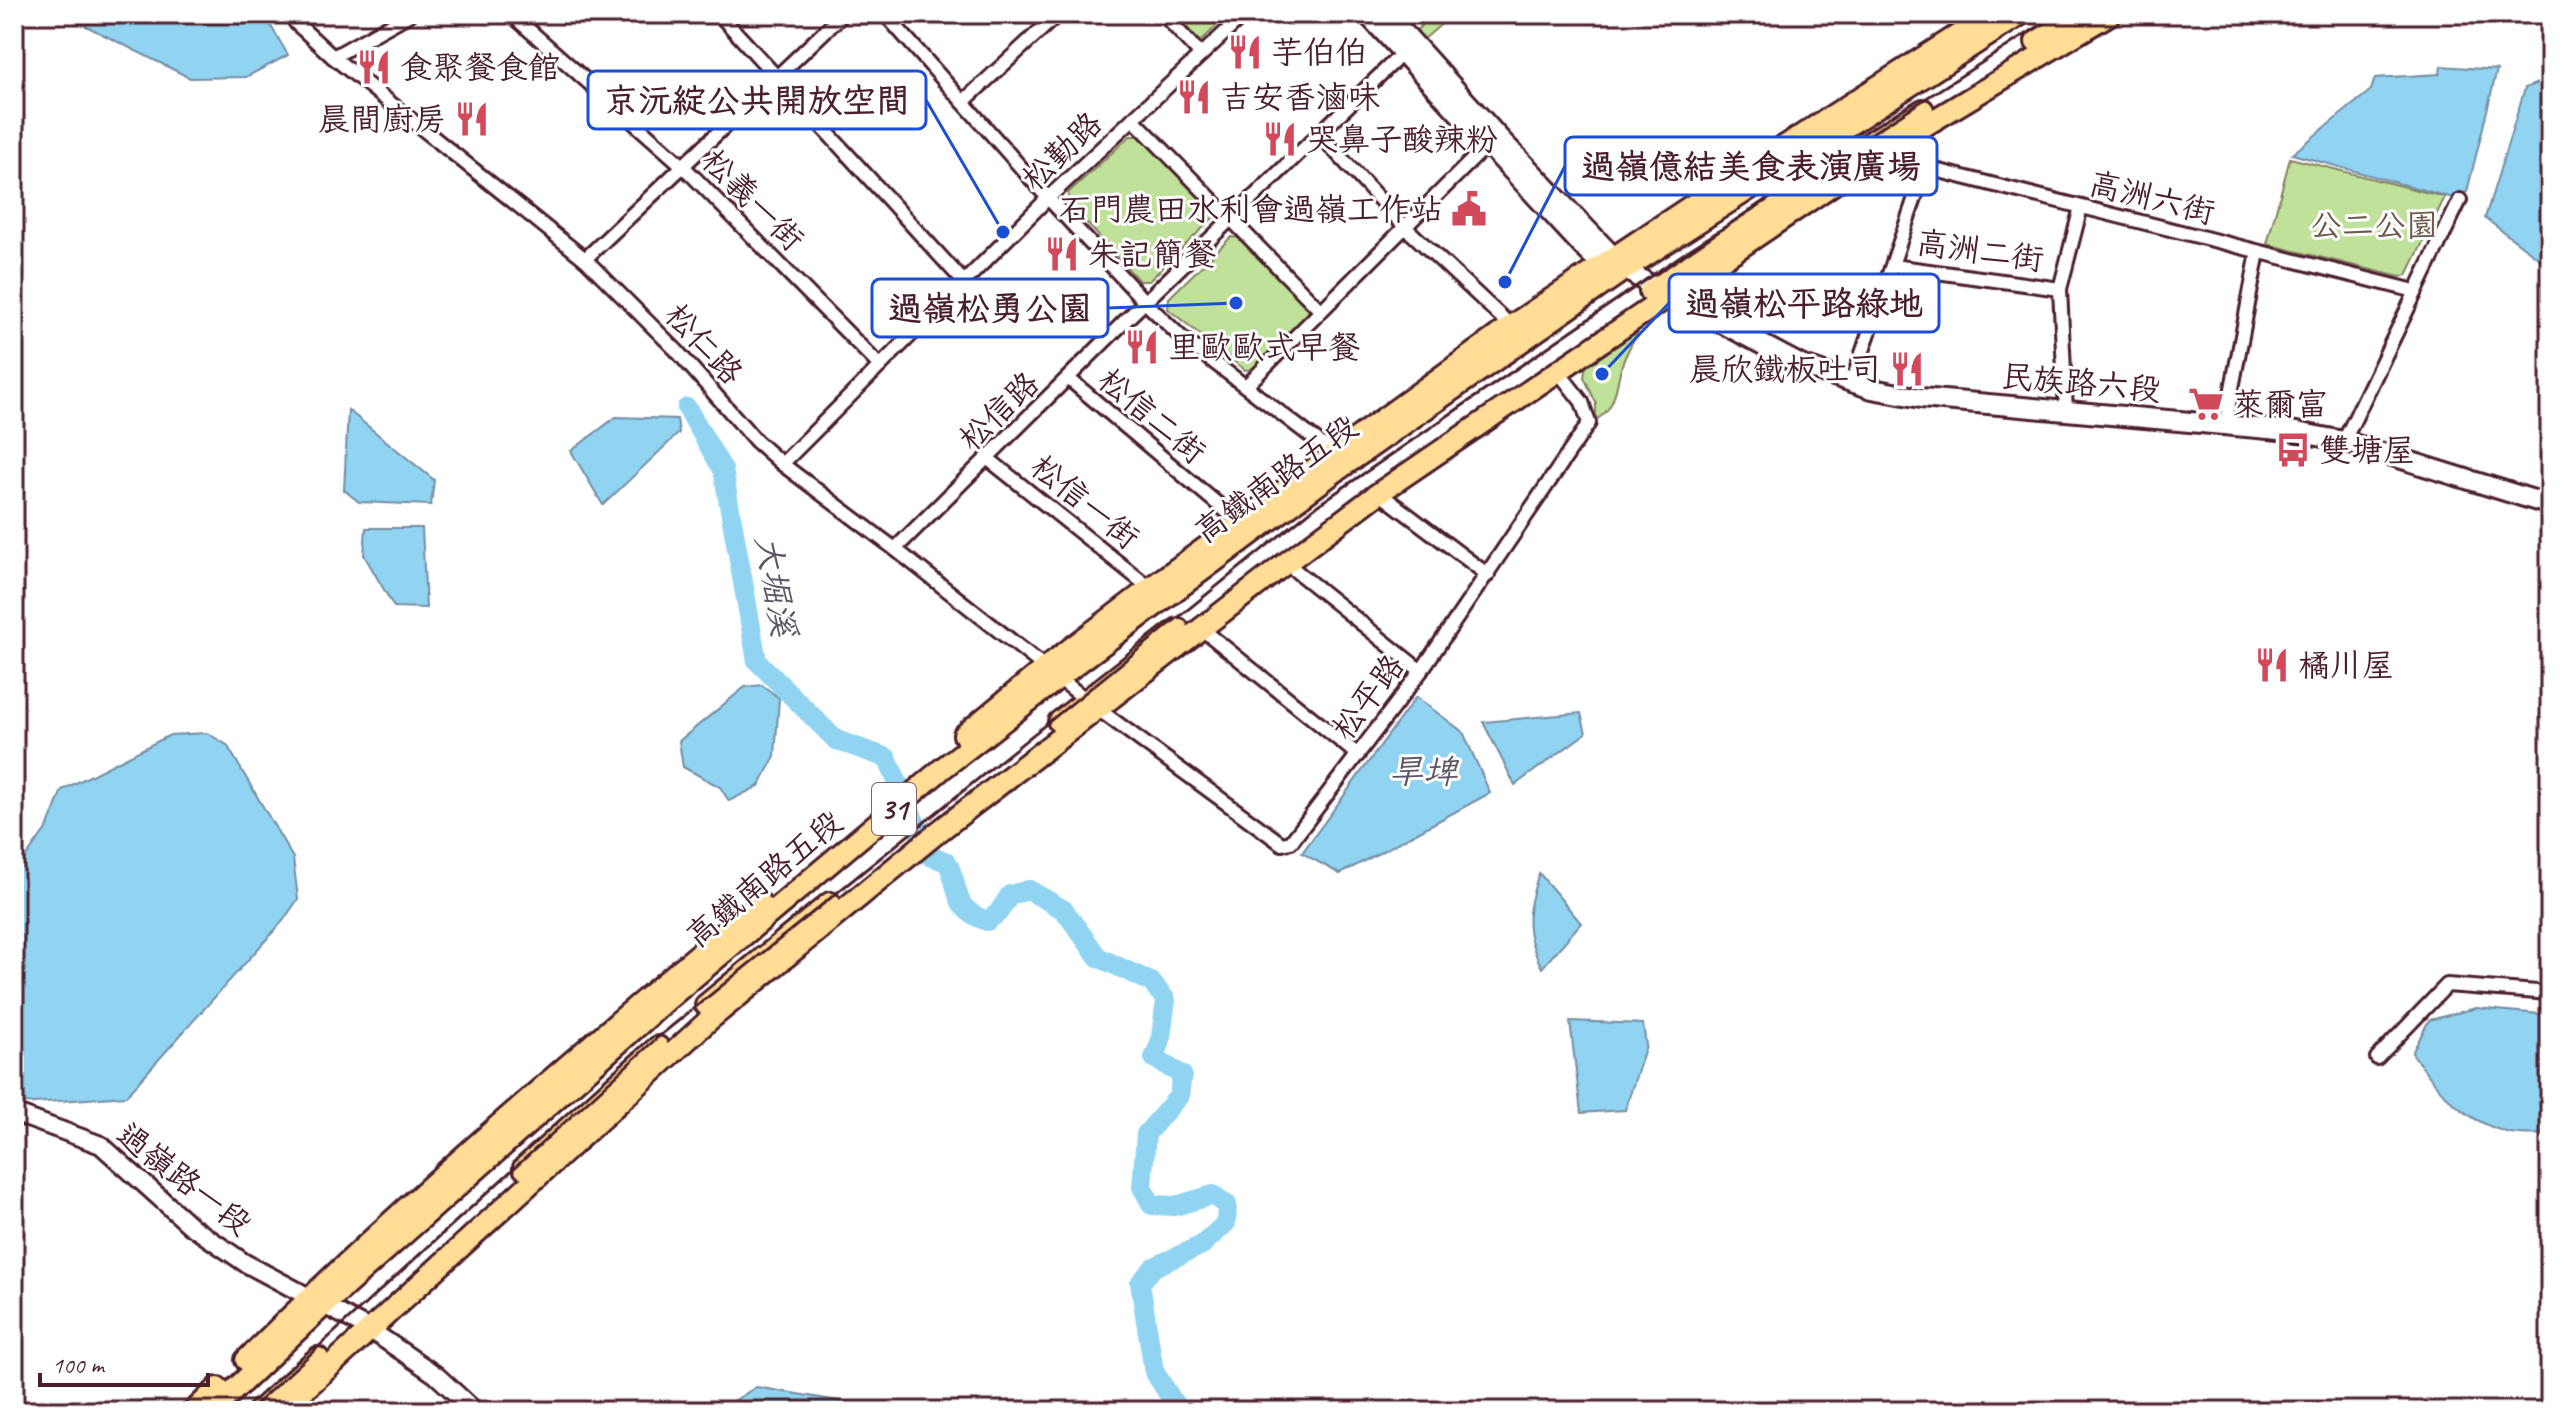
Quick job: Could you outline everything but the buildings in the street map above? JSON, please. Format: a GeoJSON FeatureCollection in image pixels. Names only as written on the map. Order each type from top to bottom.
{"type":"FeatureCollection","features":[{"type":"Feature","properties":{"kind":"main road","name":"民族路六段"},"geometry":{"type":"LineString","coordinates":[[1367,14],[1408,48],[1492,140],[1613,264],[1801,365],[1852,383],[1921,398],[2291,431],[2344,441],[2550,505]]}},
{"type":"Feature","properties":{"kind":"main road","name":"民族路六段"},"geometry":{"type":"LineString","coordinates":[[1387,14],[1408,48]]}},
{"type":"Feature","properties":{"kind":"main road","name":"31"},"geometry":{"type":"LineString","coordinates":[[1613,264],[1991,14]]}},
{"type":"Feature","properties":{"kind":"main road","name":"31"},"geometry":{"type":"LineString","coordinates":[[1613,264],[2021,14]]}},
{"type":"Feature","properties":{"kind":"main road","name":"31"},"geometry":{"type":"LineString","coordinates":[[1663,291],[1874,140],[2082,14]]}},
{"type":"Feature","properties":{"kind":"main road","name":"31"},"geometry":{"type":"LineString","coordinates":[[1663,291],[1721,262],[1876,155],[2110,14]]}},
{"type":"Feature","properties":{"kind":"main road"},"geometry":{"type":"LineString","coordinates":[[1721,262],[1714,278],[1715,300],[1734,329]]}},
{"type":"Feature","properties":{"kind":"main road","name":"高鐵南路五段"},"geometry":{"type":"LineString","coordinates":[[194,1411],[669,998],[943,768],[1150,588],[1511,326],[1613,264]]}},
{"type":"Feature","properties":{"kind":"main road","name":"高鐵南路五段"},"geometry":{"type":"LineString","coordinates":[[212,1411],[377,1234],[707,948],[1052,673],[1336,471],[1613,264]]}},
{"type":"Feature","properties":{"kind":"main road","name":"高鐵南路五段"},"geometry":{"type":"LineString","coordinates":[[259,1411],[363,1326],[709,1020],[1092,704],[1202,629],[1379,493],[1557,370],[1663,291]]}},
{"type":"Feature","properties":{"kind":"main road","name":"高鐵南路五段"},"geometry":{"type":"LineString","coordinates":[[281,1411],[507,1184],[752,966],[1092,704],[1362,489],[1663,291]]}},
{"type":"Feature","properties":{"kind":"main road"},"geometry":{"type":"LineString","coordinates":[[669,998],[707,948]]}},
{"type":"Feature","properties":{"kind":"main road"},"geometry":{"type":"LineString","coordinates":[[709,1020],[752,966]]}},
{"type":"Feature","properties":{"kind":"main road"},"geometry":{"type":"LineString","coordinates":[[507,1184],[564,1151]]}},
{"type":"Feature","properties":{"kind":"street","name":"松仁路"},"geometry":{"type":"LineString","coordinates":[[291,14],[296,23],[333,57],[585,259],[676,350],[756,441],[782,464],[1092,704]]}},
{"type":"Feature","properties":{"kind":"street"},"geometry":{"type":"LineString","coordinates":[[333,57],[410,14]]}},
{"type":"Feature","properties":{"kind":"street","name":"松義一街"},"geometry":{"type":"LineString","coordinates":[[511,14],[683,166],[880,366]]}},
{"type":"Feature","properties":{"kind":"street"},"geometry":{"type":"LineString","coordinates":[[719,14],[963,281]]}},
{"type":"Feature","properties":{"kind":"street"},"geometry":{"type":"LineString","coordinates":[[585,259],[843,14]]}},
{"type":"Feature","properties":{"kind":"street"},"geometry":{"type":"LineString","coordinates":[[885,14],[1146,303],[1181,337],[1334,454]]}},
{"type":"Feature","properties":{"kind":"street"},"geometry":{"type":"LineString","coordinates":[[963,102],[1058,14]]}},
{"type":"Feature","properties":{"kind":"street"},"geometry":{"type":"LineString","coordinates":[[1163,14],[1201,55]]}},
{"type":"Feature","properties":{"kind":"street","name":"松勤路"},"geometry":{"type":"LineString","coordinates":[[782,464],[1048,198],[1245,14]]}},
{"type":"Feature","properties":{"kind":"street","name":"松信路"},"geometry":{"type":"LineString","coordinates":[[895,549],[1408,48]]}},
{"type":"Feature","properties":{"kind":"street"},"geometry":{"type":"LineString","coordinates":[[1133,119],[1321,311]]}},
{"type":"Feature","properties":{"kind":"street"},"geometry":{"type":"LineString","coordinates":[[1319,134],[1406,228],[1511,326]]}},
{"type":"Feature","properties":{"kind":"street"},"geometry":{"type":"LineString","coordinates":[[1247,385],[1492,140]]}},
{"type":"Feature","properties":{"kind":"street","name":"高洲六街"},"geometry":{"type":"LineString","coordinates":[[1876,155],[2415,291]]}},
{"type":"Feature","properties":{"kind":"street"},"geometry":{"type":"LineString","coordinates":[[1852,383],[1925,168]]}},
{"type":"Feature","properties":{"kind":"street"},"geometry":{"type":"LineString","coordinates":[[2344,441],[2460,200]]}},
{"type":"Feature","properties":{"kind":"street"},"geometry":{"type":"LineString","coordinates":[[2066,411],[2060,289],[2081,207]]}},
{"type":"Feature","properties":{"kind":"street"},"geometry":{"type":"LineString","coordinates":[[2225,425],[2258,252]]}},
{"type":"Feature","properties":{"kind":"street","name":"高洲二街"},"geometry":{"type":"LineString","coordinates":[[1893,266],[2060,289]]}},
{"type":"Feature","properties":{"kind":"street","name":"松平路"},"geometry":{"type":"LineString","coordinates":[[1092,704],[1282,844],[1291,842],[1421,671],[1589,423],[1582,402],[1557,370]]}},
{"type":"Feature","properties":{"kind":"street","name":"松信二街"},"geometry":{"type":"LineString","coordinates":[[1069,379],[1239,522]]}},
{"type":"Feature","properties":{"kind":"street","name":"松信一街"},"geometry":{"type":"LineString","coordinates":[[987,458],[1150,588]]}},
{"type":"Feature","properties":{"kind":"street"},"geometry":{"type":"LineString","coordinates":[[1379,493],[1488,575]]}},
{"type":"Feature","properties":{"kind":"street"},"geometry":{"type":"LineString","coordinates":[[1286,563],[1421,671]]}},
{"type":"Feature","properties":{"kind":"street"},"geometry":{"type":"LineString","coordinates":[[1202,629],[1358,755]]}},
{"type":"Feature","properties":{"kind":"street"},"geometry":{"type":"LineString","coordinates":[[2377,1058],[2447,985],[2550,993]]}},
{"type":"Feature","properties":{"kind":"street","name":"過嶺路一段"},"geometry":{"type":"LineString","coordinates":[[14,1113],[101,1145],[191,1226],[245,1263],[363,1326],[436,1375],[475,1411]]}},
{"type":"Feature","properties":{"kind":"green space"},"geometry":{"type":"Polygon","coordinates":[[[1174,14],[1229,14],[1200,42],[1174,14]]]}},
{"type":"Feature","properties":{"kind":"green space"},"geometry":{"type":"Polygon","coordinates":[[[1433,14],[1453,14],[1422,41],[1414,33],[1433,14]]]}},
{"type":"Feature","properties":{"kind":"green space"},"geometry":{"type":"Polygon","coordinates":[[[1130,136],[1139,136],[1212,210],[1213,218],[1149,281],[1139,281],[1068,202],[1068,193],[1130,136]]]}},
{"type":"Feature","properties":{"kind":"green space","name":"公二公園"},"geometry":{"type":"Polygon","coordinates":[[[2290,158],[2445,197],[2407,275],[2400,277],[2267,244],[2290,158]]]}},
{"type":"Feature","properties":{"kind":"green space"},"geometry":{"type":"Polygon","coordinates":[[[1231,237],[1239,238],[1308,308],[1308,316],[1254,369],[1245,370],[1168,309],[1169,298],[1231,237]]]}},
{"type":"Feature","properties":{"kind":"green space"},"geometry":{"type":"Polygon","coordinates":[[[1639,330],[1624,361],[1612,402],[1596,420],[1596,403],[1584,377],[1586,365],[1639,330]]]}},
{"type":"Feature","properties":{"kind":"water"},"geometry":{"type":"Polygon","coordinates":[[[72,14],[222,14],[240,25],[264,14],[288,55],[246,77],[190,78],[68,17],[72,14]]]}},
{"type":"Feature","properties":{"kind":"water"},"geometry":{"type":"Polygon","coordinates":[[[2441,66],[2497,70],[2467,192],[2453,198],[2292,154],[2371,90],[2375,78],[2440,74],[2441,66]]]}},
{"type":"Feature","properties":{"kind":"water"},"geometry":{"type":"Polygon","coordinates":[[[2550,78],[2550,267],[2485,218],[2525,88],[2550,78]]]}},
{"type":"Feature","properties":{"kind":"water"},"geometry":{"type":"Polygon","coordinates":[[[348,410],[434,480],[431,505],[359,502],[344,490],[348,410]]]}},
{"type":"Feature","properties":{"kind":"water"},"geometry":{"type":"Polygon","coordinates":[[[616,417],[677,419],[679,433],[603,505],[571,451],[616,417]]]}},
{"type":"Feature","properties":{"kind":"water"},"geometry":{"type":"Polygon","coordinates":[[[366,528],[422,528],[426,608],[394,607],[364,555],[366,528]]]}},
{"type":"Feature","properties":{"kind":"water"},"geometry":{"type":"Polygon","coordinates":[[[762,685],[779,698],[775,756],[759,786],[729,801],[720,787],[683,767],[679,741],[745,687],[762,685]]]}},
{"type":"Feature","properties":{"kind":"water","name":"旱埤"},"geometry":{"type":"Polygon","coordinates":[[[1416,697],[1463,732],[1490,793],[1340,874],[1302,853],[1416,697]]]}},
{"type":"Feature","properties":{"kind":"water","name":"旱埤"},"geometry":{"type":"Polygon","coordinates":[[[1581,713],[1586,733],[1515,785],[1483,722],[1581,713]]]}},
{"type":"Feature","properties":{"kind":"water"},"geometry":{"type":"Polygon","coordinates":[[[207,733],[227,745],[293,858],[298,899],[283,921],[126,1096],[20,1104],[14,1100],[14,874],[48,826],[62,790],[170,735],[207,733]]]}},
{"type":"Feature","properties":{"kind":"water"},"geometry":{"type":"Polygon","coordinates":[[[1539,873],[1581,923],[1542,968],[1532,943],[1528,921],[1539,873]]]}},
{"type":"Feature","properties":{"kind":"water"},"geometry":{"type":"Polygon","coordinates":[[[2476,1008],[2550,1015],[2550,1134],[2511,1133],[2476,1119],[2441,1091],[2412,1053],[2429,1020],[2476,1008]]]}},
{"type":"Feature","properties":{"kind":"water"},"geometry":{"type":"Polygon","coordinates":[[[1570,1021],[1643,1024],[1646,1045],[1625,1110],[1581,1113],[1570,1021]]]}},
{"type":"Feature","properties":{"kind":"water"},"geometry":{"type":"Polygon","coordinates":[[[756,1387],[886,1409],[888,1411],[718,1411],[756,1387]]]}},
{"type":"Feature","properties":{"kind":"waterway","name":"大堀溪"},"geometry":{"type":"LineString","coordinates":[[687,408],[723,470],[757,661],[836,740],[887,758],[930,856],[947,862],[959,898],[967,910],[987,921],[998,913],[1010,895],[1029,890],[1064,910],[1098,957],[1151,982],[1166,1000],[1160,1044],[1154,1058],[1182,1075],[1179,1096],[1146,1134],[1142,1187],[1152,1205],[1175,1206],[1213,1195],[1227,1205],[1226,1223],[1202,1245],[1154,1267],[1140,1283],[1154,1371],[1179,1411]]}},
{"type":"Feature","properties":{"kind":"railway"},"geometry":{"type":"LineString","coordinates":[[248,1411],[657,1038],[1315,507],[1689,250],[2058,14]]}},
{"type":"Feature","properties":{"kind":"place","name":"芋伯伯"},"geometry":{"type":"Point","coordinates":[1245,52]}},
{"type":"Feature","properties":{"kind":"place","name":"食聚餐食館"},"geometry":{"type":"Point","coordinates":[374,67]}},
{"type":"Feature","properties":{"kind":"place","name":"吉安香滷味"},"geometry":{"type":"Point","coordinates":[1194,97]}},
{"type":"Feature","properties":{"kind":"place","name":"晨間廚房"},"geometry":{"type":"Point","coordinates":[472,119]}},
{"type":"Feature","properties":{"kind":"place","name":"哭鼻子酸辣粉"},"geometry":{"type":"Point","coordinates":[1280,139]}},
{"type":"Feature","properties":{"kind":"place","name":"石門農田水利會過嶺工作站"},"geometry":{"type":"Point","coordinates":[1469,209]}},
{"type":"Feature","properties":{"kind":"place","name":"京沅綻公共開放空間"},"geometry":{"type":"Point","coordinates":[1003,232]}},
{"type":"Feature","properties":{"kind":"place","name":"朱記簡餐"},"geometry":{"type":"Point","coordinates":[1062,254]}},
{"type":"Feature","properties":{"kind":"place","name":"過嶺億結美食表演廣場"},"geometry":{"type":"Point","coordinates":[1505,282]}},
{"type":"Feature","properties":{"kind":"place","name":"過嶺松勇公園"},"geometry":{"type":"Point","coordinates":[1236,303]}},
{"type":"Feature","properties":{"kind":"place","name":"里歐歐式早餐"},"geometry":{"type":"Point","coordinates":[1142,347]}},
{"type":"Feature","properties":{"kind":"place","name":"晨欣鐵板吐司"},"geometry":{"type":"Point","coordinates":[1907,369]}},
{"type":"Feature","properties":{"kind":"place","name":"過嶺松平路綠地"},"geometry":{"type":"Point","coordinates":[1602,374]}},
{"type":"Feature","properties":{"kind":"place","name":"萊爾富"},"geometry":{"type":"Point","coordinates":[2206,404]}},
{"type":"Feature","properties":{"kind":"place","name":"雙塘屋"},"geometry":{"type":"Point","coordinates":[2293,450]}},
{"type":"Feature","properties":{"kind":"place","name":"橘川屋"},"geometry":{"type":"Point","coordinates":[2272,665]}}]}
